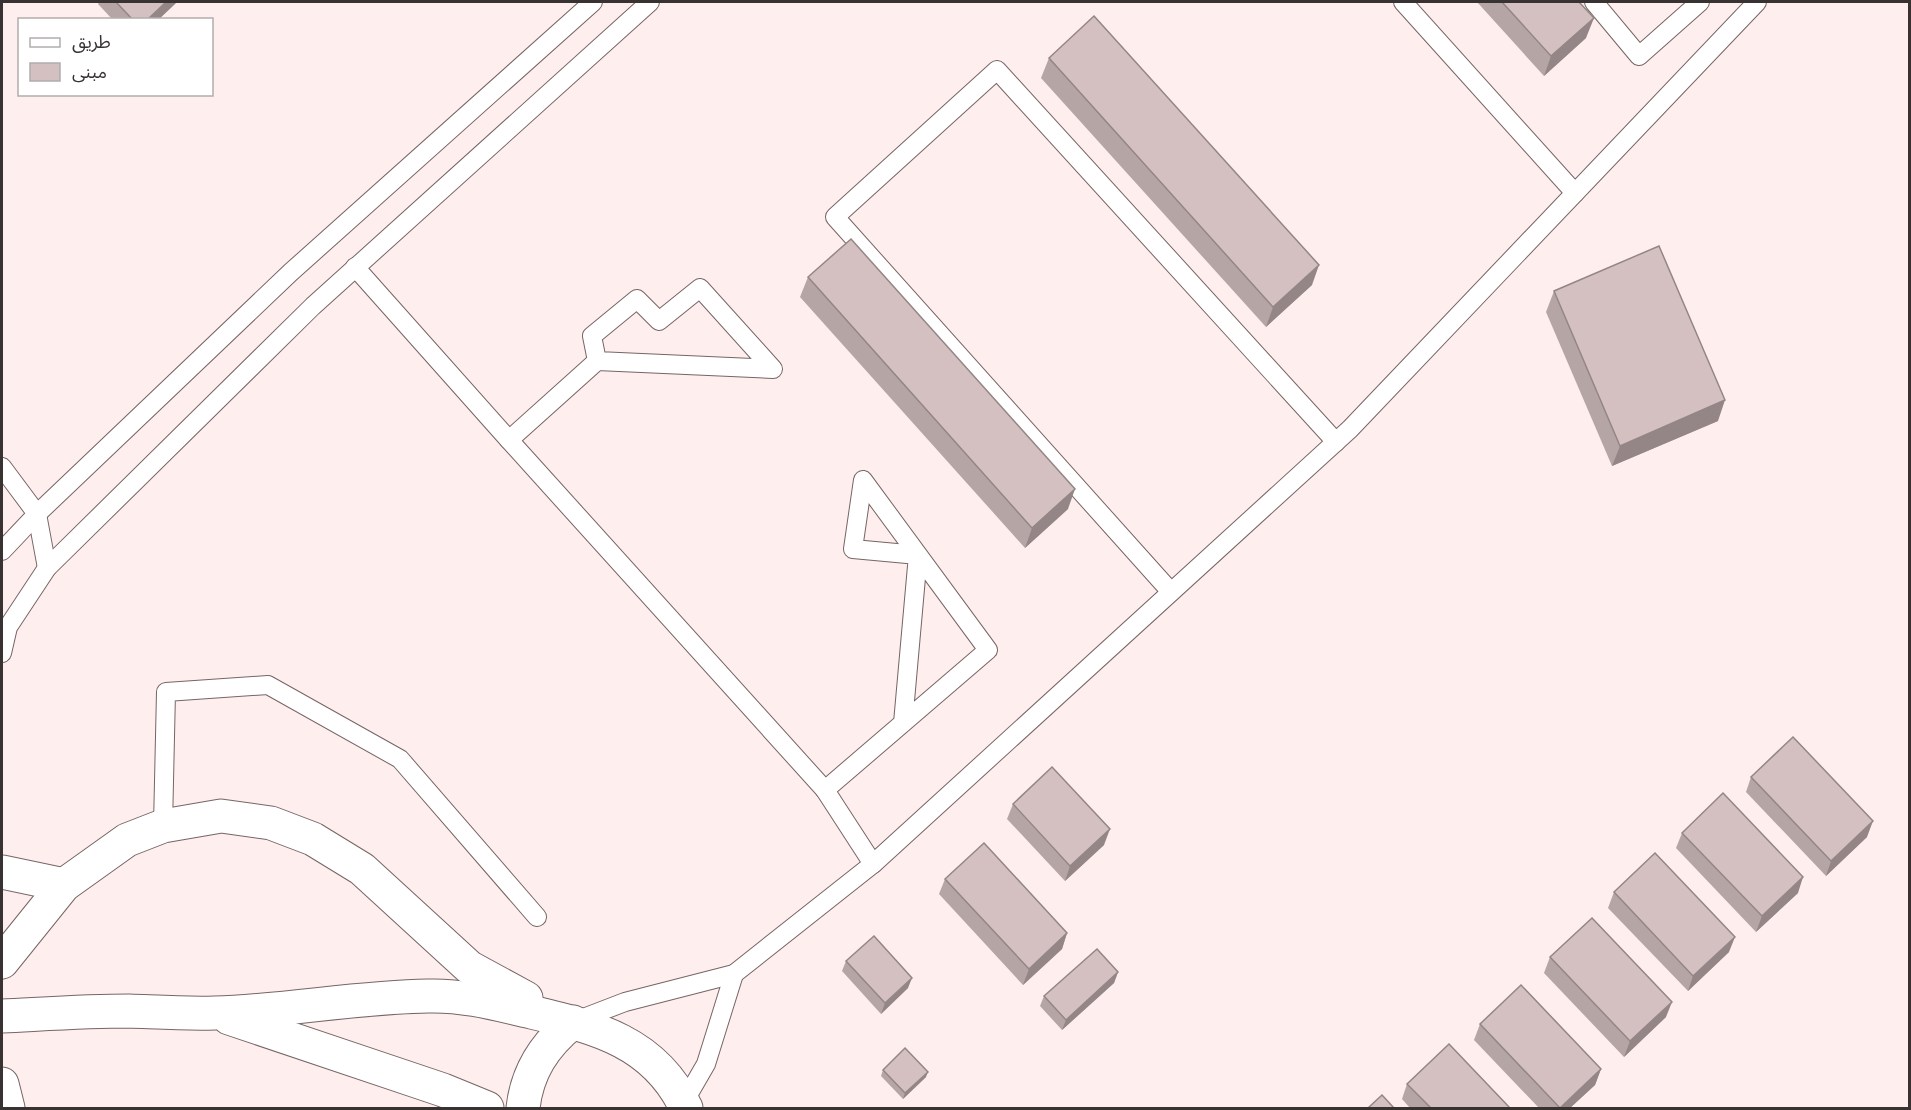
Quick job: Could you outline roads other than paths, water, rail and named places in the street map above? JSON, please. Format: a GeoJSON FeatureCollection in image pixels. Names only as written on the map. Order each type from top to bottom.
{"type":"FeatureCollection","features":[{"type":"Feature","properties":{"kind":"main road"},"geometry":{"type":"LineString","coordinates":[[2,962],[64,885],[127,840],[163,826],[221,816],[271,823],[313,839],[362,869],[469,967],[573,1022]]}},
{"type":"Feature","properties":{"kind":"main road"},"geometry":{"type":"LineString","coordinates":[[2,872],[64,885]]}},
{"type":"Feature","properties":{"kind":"main road"},"geometry":{"type":"LineString","coordinates":[[2,1017],[126,1011],[215,1013],[426,996],[474,998],[595,1028],[635,1048],[668,1080],[683,1106]]}},
{"type":"Feature","properties":{"kind":"main road"},"geometry":{"type":"LineString","coordinates":[[215,1013],[443,1090],[487,1108]]}},
{"type":"Feature","properties":{"kind":"main road"},"geometry":{"type":"LineString","coordinates":[[524,1108],[530,1077],[544,1050],[557,1034],[573,1022]]}},
{"type":"Feature","properties":{"kind":"main road"},"geometry":{"type":"LineString","coordinates":[[2,1084],[8,1108]]}},
{"type":"Feature","properties":{"kind":"lane"},"geometry":{"type":"LineString","coordinates":[[2,551],[37,514],[291,272],[592,2]]}},
{"type":"Feature","properties":{"kind":"lane"},"geometry":{"type":"LineString","coordinates":[[2,653],[5,627],[47,568],[313,306],[650,2]]}},
{"type":"Feature","properties":{"kind":"lane"},"geometry":{"type":"LineString","coordinates":[[1403,2],[1575,193]]}},
{"type":"Feature","properties":{"kind":"lane"},"geometry":{"type":"LineString","coordinates":[[1594,2],[1639,56],[1700,2]]}},
{"type":"Feature","properties":{"kind":"lane"},"geometry":{"type":"LineString","coordinates":[[573,1022],[642,997],[734,974],[873,864],[1336,442],[1757,2]]}},
{"type":"Feature","properties":{"kind":"lane"},"geometry":{"type":"LineString","coordinates":[[1171,592],[835,217],[997,70],[1336,442]]}},
{"type":"Feature","properties":{"kind":"lane"},"geometry":{"type":"LineString","coordinates":[[355,267],[825,790],[873,864]]}},
{"type":"Feature","properties":{"kind":"lane"},"geometry":{"type":"LineString","coordinates":[[509,440],[597,361],[772,369],[700,288],[659,321],[637,298],[592,336],[597,361]]}},
{"type":"Feature","properties":{"kind":"lane"},"geometry":{"type":"LineString","coordinates":[[2,467],[37,514],[47,568]]}},
{"type":"Feature","properties":{"kind":"lane"},"geometry":{"type":"LineString","coordinates":[[825,790],[988,650],[863,480],[853,549],[918,555]]}},
{"type":"Feature","properties":{"kind":"lane"},"geometry":{"type":"LineString","coordinates":[[903,723],[918,555]]}},
{"type":"Feature","properties":{"kind":"lane"},"geometry":{"type":"LineString","coordinates":[[163,826],[166,692],[268,685],[400,759],[537,917]]}},
{"type":"Feature","properties":{"kind":"lane"},"geometry":{"type":"LineString","coordinates":[[683,1106],[706,1064],[734,974]]}}]}
